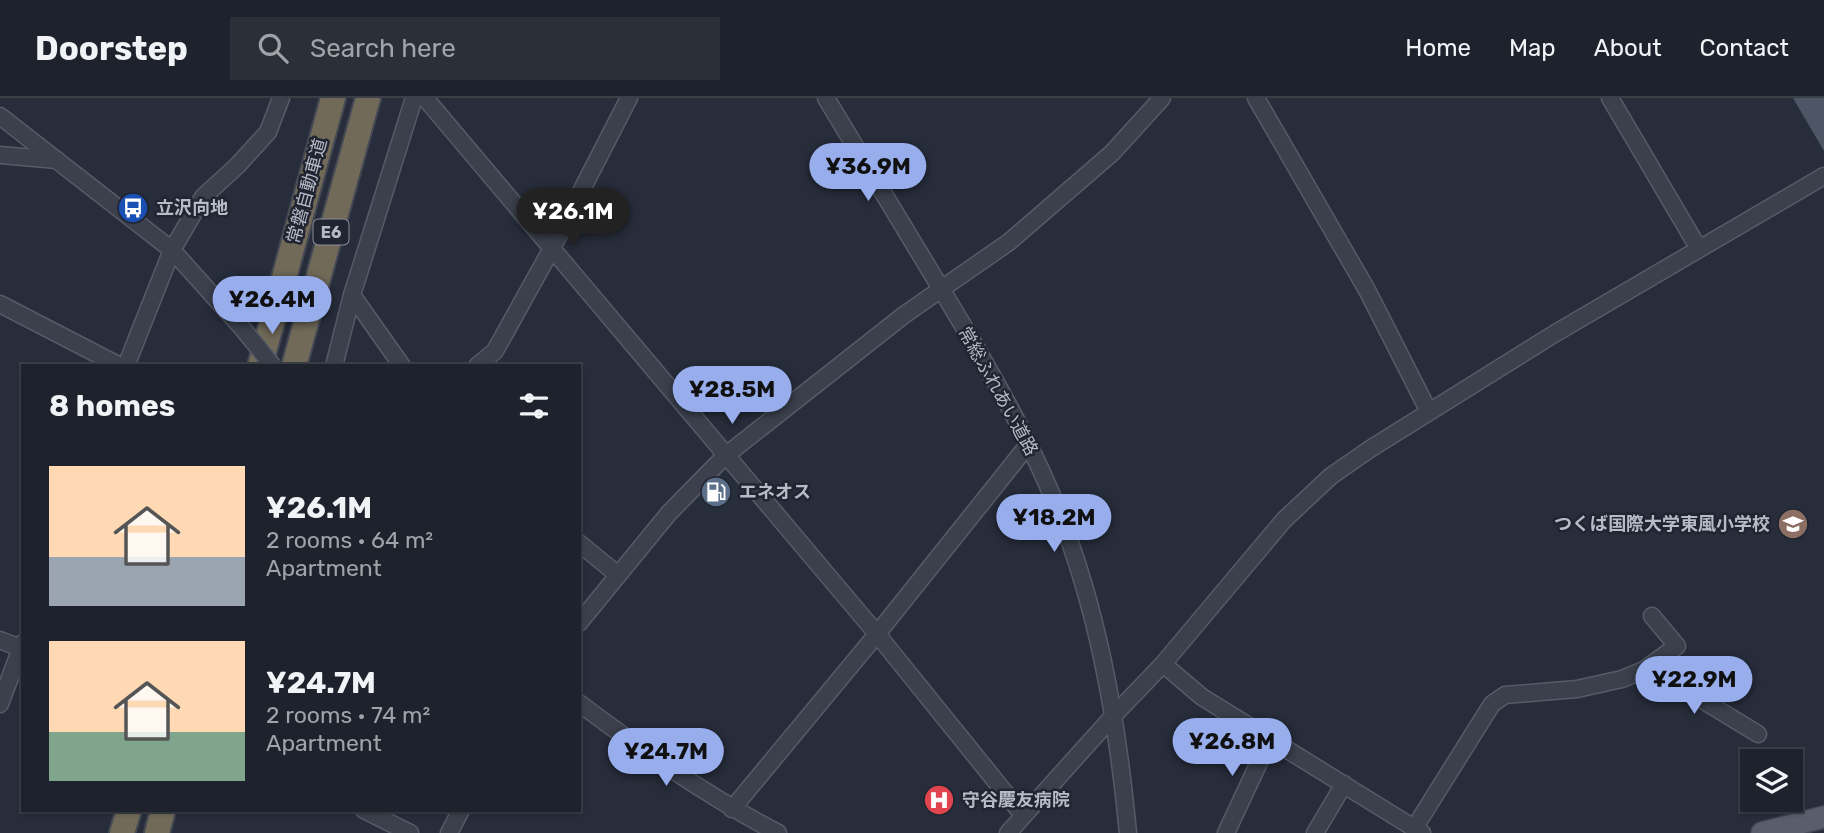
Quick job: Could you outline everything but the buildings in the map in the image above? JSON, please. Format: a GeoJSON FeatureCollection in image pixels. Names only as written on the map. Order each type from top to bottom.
{"type":"FeatureCollection","features":[{"type":"Feature","properties":{"kind":"highway","name":"常磐自動車道"},"geometry":{"type":"LineString","coordinates":[[261,364],[333,98]]}},
{"type":"Feature","properties":{"kind":"highway","name":"常磐自動車道"},"geometry":{"type":"LineString","coordinates":[[295,364],[368,98]]}},
{"type":"Feature","properties":{"kind":"highway"},"geometry":{"type":"LineString","coordinates":[[122,833],[128,812]]}},
{"type":"Feature","properties":{"kind":"highway"},"geometry":{"type":"LineString","coordinates":[[157,833],[162,812]]}},
{"type":"Feature","properties":{"kind":"main road"},"geometry":{"type":"LineString","coordinates":[[1762,833],[1824,817]]}},
{"type":"Feature","properties":{"kind":"street"},"geometry":{"type":"LineString","coordinates":[[128,364],[172,250],[203,197],[237,166],[268,132],[281,98]]}},
{"type":"Feature","properties":{"kind":"street"},"geometry":{"type":"LineString","coordinates":[[335,364],[352,295],[414,98]]}},
{"type":"Feature","properties":{"kind":"street"},"geometry":{"type":"LineString","coordinates":[[425,98],[877,634],[1023,815]]}},
{"type":"Feature","properties":{"kind":"street"},"geometry":{"type":"LineString","coordinates":[[479,364],[495,351],[551,250],[629,98]]}},
{"type":"Feature","properties":{"kind":"street","name":"常総ふれあい道路"},"geometry":{"type":"LineString","coordinates":[[826,98],[996,382],[1052,494],[1085,591],[1102,653],[1114,715],[1128,833]]}},
{"type":"Feature","properties":{"kind":"street"},"geometry":{"type":"LineString","coordinates":[[581,621],[669,513],[725,456],[904,315],[1009,242],[1112,153],[1162,98]]}},
{"type":"Feature","properties":{"kind":"street"},"geometry":{"type":"LineString","coordinates":[[1256,98],[1367,290],[1429,412]]}},
{"type":"Feature","properties":{"kind":"street"},"geometry":{"type":"LineString","coordinates":[[1610,98],[1699,249]]}},
{"type":"Feature","properties":{"kind":"street"},"geometry":{"type":"LineString","coordinates":[[0,116],[172,250],[243,328],[271,364]]}},
{"type":"Feature","properties":{"kind":"street"},"geometry":{"type":"LineString","coordinates":[[0,155],[57,160]]}},
{"type":"Feature","properties":{"kind":"street"},"geometry":{"type":"LineString","coordinates":[[1007,833],[1163,664],[1284,520],[1331,476],[1554,334],[1824,176]]}},
{"type":"Feature","properties":{"kind":"street"},"geometry":{"type":"LineString","coordinates":[[352,295],[401,364]]}},
{"type":"Feature","properties":{"kind":"street"},"geometry":{"type":"LineString","coordinates":[[0,304],[116,364]]}},
{"type":"Feature","properties":{"kind":"street"},"geometry":{"type":"LineString","coordinates":[[732,809],[877,634],[1028,444]]}},
{"type":"Feature","properties":{"kind":"street"},"geometry":{"type":"LineString","coordinates":[[581,545],[618,575]]}},
{"type":"Feature","properties":{"kind":"street"},"geometry":{"type":"LineString","coordinates":[[1163,664],[1202,698],[1418,830],[1492,705],[1505,695],[1577,689],[1622,679],[1648,667],[1677,646],[1652,616]]}},
{"type":"Feature","properties":{"kind":"street"},"geometry":{"type":"LineString","coordinates":[[0,640],[21,647]]}},
{"type":"Feature","properties":{"kind":"street"},"geometry":{"type":"LineString","coordinates":[[0,704],[21,650]]}},
{"type":"Feature","properties":{"kind":"street"},"geometry":{"type":"LineString","coordinates":[[1648,667],[1758,734]]}},
{"type":"Feature","properties":{"kind":"street"},"geometry":{"type":"LineString","coordinates":[[581,704],[645,752],[732,809],[778,833]]}},
{"type":"Feature","properties":{"kind":"street"},"geometry":{"type":"LineString","coordinates":[[1226,833],[1270,739]]}},
{"type":"Feature","properties":{"kind":"street"},"geometry":{"type":"LineString","coordinates":[[1315,833],[1344,784]]}},
{"type":"Feature","properties":{"kind":"street"},"geometry":{"type":"LineString","coordinates":[[368,812],[410,833]]}},
{"type":"Feature","properties":{"kind":"street"},"geometry":{"type":"LineString","coordinates":[[449,833],[460,812]]}},
{"type":"Feature","properties":{"kind":"place","name":"立沢向地"},"geometry":{"type":"Point","coordinates":[133,208]}},
{"type":"Feature","properties":{"kind":"place","name":"エネオス"},"geometry":{"type":"Point","coordinates":[716,492]}},
{"type":"Feature","properties":{"kind":"place","name":"つくば国際大学東風小学校"},"geometry":{"type":"Point","coordinates":[1793,524]}},
{"type":"Feature","properties":{"kind":"place","name":"守谷慶友病院"},"geometry":{"type":"Point","coordinates":[939,800]}}]}
